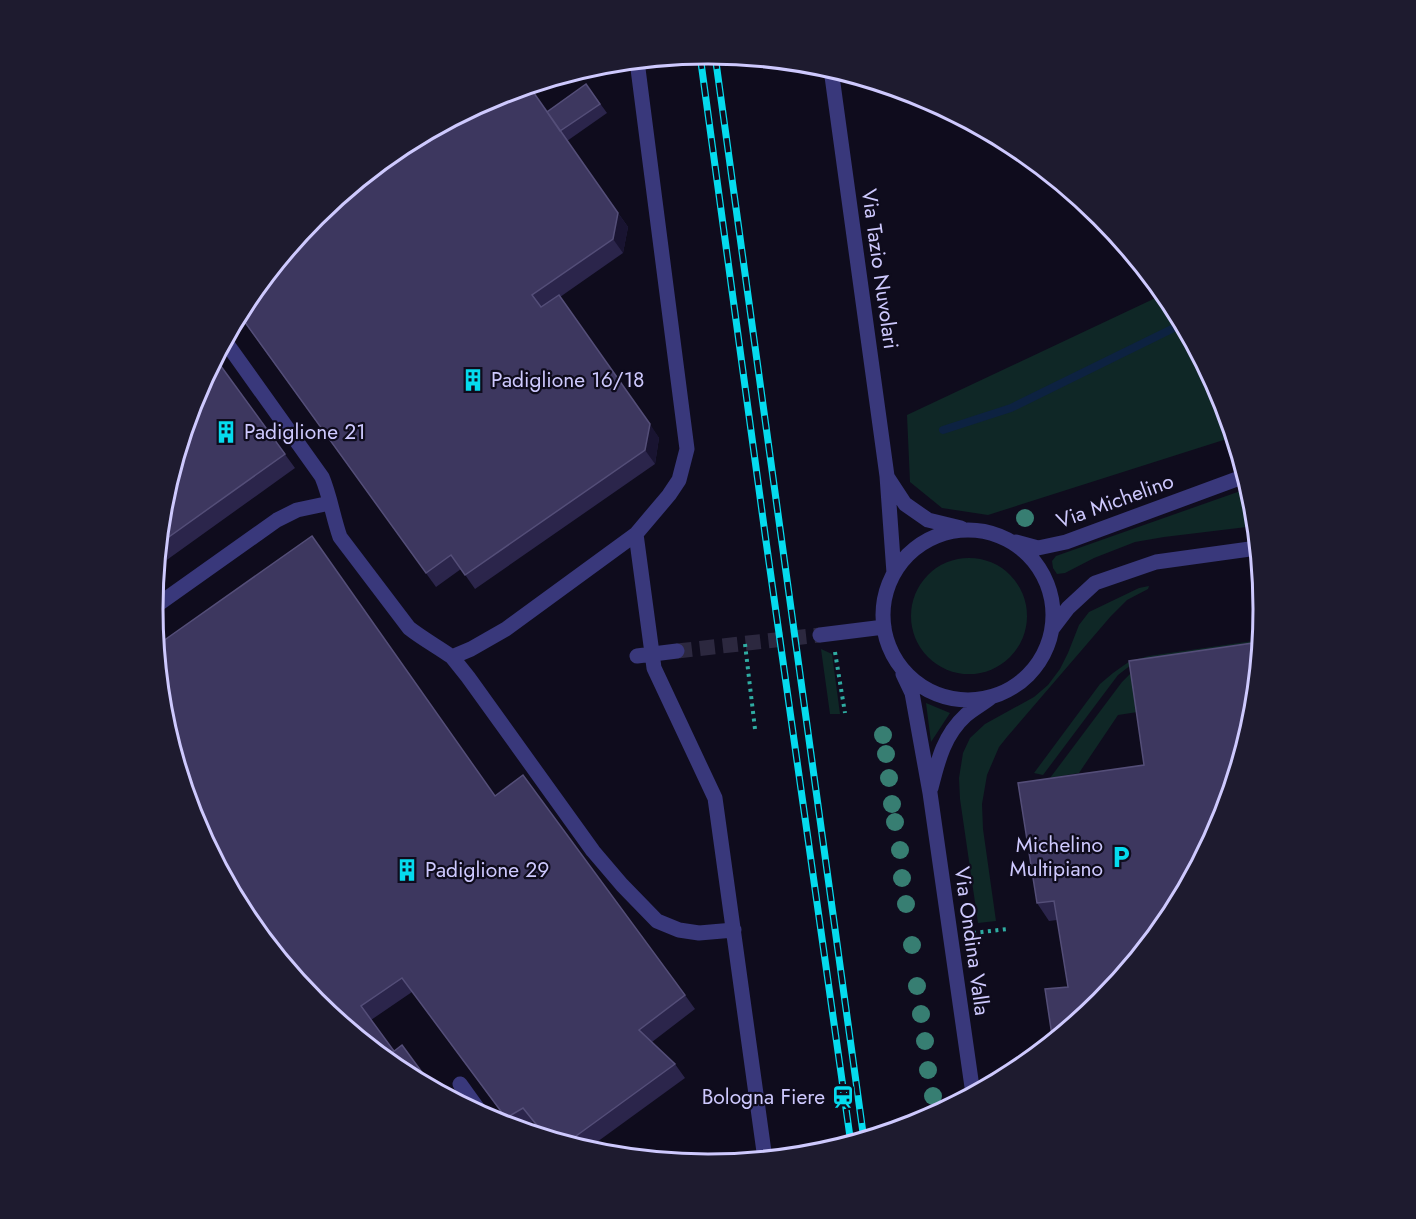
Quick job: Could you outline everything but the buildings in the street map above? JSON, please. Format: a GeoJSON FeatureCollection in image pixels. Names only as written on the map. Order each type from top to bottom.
{"type":"FeatureCollection","features":[{"type":"Feature","properties":{"kind":"street"},"geometry":{"type":"LineString","coordinates":[[452,657],[506,629],[636,534],[679,480],[687,449],[638,69]]}},
{"type":"Feature","properties":{"kind":"street","name":"Via Tazio Nuvolari"},"geometry":{"type":"LineString","coordinates":[[831,79],[887,476],[894,573]]}},
{"type":"Feature","properties":{"kind":"street"},"geometry":{"type":"LineString","coordinates":[[230,348],[322,477],[340,537],[409,628],[452,657],[593,851],[622,885],[657,921],[679,930],[699,933],[734,930]]}},
{"type":"Feature","properties":{"kind":"street","name":"Via Tazio Nuvolari"},"geometry":{"type":"LineString","coordinates":[[887,476],[905,504],[928,520],[970,530]]}},
{"type":"Feature","properties":{"kind":"street","name":"Via Michelino"},"geometry":{"type":"LineString","coordinates":[[999,536],[1038,549],[1066,542],[1237,479]]}},
{"type":"Feature","properties":{"kind":"street"},"geometry":{"type":"LineString","coordinates":[[163,601],[277,520],[297,510],[330,502]]}},
{"type":"Feature","properties":{"kind":"street"},"geometry":{"type":"LineString","coordinates":[[970,530],[999,536],[1024,551],[1042,573],[1052,601],[1052,629],[1045,652],[1031,673],[1012,688],[990,698],[964,700],[939,695],[916,683],[898,664],[888,646],[884,627],[884,599],[894,573],[908,555],[926,541],[947,533],[970,530]]}},
{"type":"Feature","properties":{"kind":"street"},"geometry":{"type":"LineString","coordinates":[[636,534],[644,655],[654,668],[715,798],[764,1151]]}},
{"type":"Feature","properties":{"kind":"street"},"geometry":{"type":"LineString","coordinates":[[1052,629],[1068,608],[1095,583],[1156,562],[1249,549]]}},
{"type":"Feature","properties":{"kind":"street"},"geometry":{"type":"LineString","coordinates":[[820,635],[884,627]]}},
{"type":"Feature","properties":{"kind":"street"},"geometry":{"type":"LineString","coordinates":[[644,655],[677,651]]}},
{"type":"Feature","properties":{"kind":"street","name":"Via Ondina Valla"},"geometry":{"type":"LineString","coordinates":[[898,664],[912,693],[930,793],[972,1086]]}},
{"type":"Feature","properties":{"kind":"street","name":"Via Ondina Valla"},"geometry":{"type":"LineString","coordinates":[[930,793],[946,739],[966,716],[990,698]]}},
{"type":"Feature","properties":{"kind":"street"},"geometry":{"type":"LineString","coordinates":[[460,1084],[472,1100]]}},
{"type":"Feature","properties":{"kind":"path"},"geometry":{"type":"LineString","coordinates":[[745,644],[755,729]]}},
{"type":"Feature","properties":{"kind":"path"},"geometry":{"type":"LineString","coordinates":[[836,658],[845,713]]}},
{"type":"Feature","properties":{"kind":"path"},"geometry":{"type":"LineString","coordinates":[[973,933],[1008,929]]}},
{"type":"Feature","properties":{"kind":"green space"},"geometry":{"type":"Polygon","coordinates":[[[1155,298],[1197,368],[1226,439],[988,515],[942,508],[910,482],[907,415],[1155,298]]]}},
{"type":"Feature","properties":{"kind":"green space"},"geometry":{"type":"Polygon","coordinates":[[[1240,491],[1246,527],[1135,542],[1094,558],[1065,573],[1057,574],[1053,568],[1052,561],[1056,556],[1240,491]]]}},
{"type":"Feature","properties":{"kind":"green space"},"geometry":{"type":"Polygon","coordinates":[[[969,558],[991,562],[1010,575],[1023,594],[1027,616],[1023,638],[1010,657],[991,670],[969,674],[947,670],[928,657],[915,638],[911,616],[915,594],[928,575],[947,562],[969,558]]]}},
{"type":"Feature","properties":{"kind":"green space"},"geometry":{"type":"Polygon","coordinates":[[[1149,586],[1148,589],[1127,600],[1111,616],[999,747],[987,775],[982,804],[983,829],[996,921],[978,923],[959,778],[963,753],[970,738],[985,724],[1034,697],[1048,685],[1060,669],[1079,625],[1089,612],[1139,588],[1149,586]]]}},
{"type":"Feature","properties":{"kind":"green space"},"geometry":{"type":"Polygon","coordinates":[[[1252,641],[1150,659],[1131,665],[1118,675],[1043,775],[1034,773],[1100,684],[1130,661],[1149,656],[1252,641]]]}},
{"type":"Feature","properties":{"kind":"green space"},"geometry":{"type":"Polygon","coordinates":[[[821,649],[832,654],[840,714],[830,714],[821,649]]]}},
{"type":"Feature","properties":{"kind":"green space"},"geometry":{"type":"Polygon","coordinates":[[[1133,671],[1144,711],[1118,715],[1079,773],[1050,778],[1122,682],[1133,671]]]}},
{"type":"Feature","properties":{"kind":"green space"},"geometry":{"type":"Polygon","coordinates":[[[926,703],[950,713],[931,742],[926,703]]]}},
{"type":"Feature","properties":{"kind":"waterway"},"geometry":{"type":"LineString","coordinates":[[943,430],[1011,408],[1174,328]]}},
{"type":"Feature","properties":{"kind":"tunnel"},"geometry":{"type":"LineString","coordinates":[[677,651],[820,635]]}},
{"type":"Feature","properties":{"kind":"railway"},"geometry":{"type":"LineString","coordinates":[[701,64],[850,1136]]}},
{"type":"Feature","properties":{"kind":"railway"},"geometry":{"type":"LineString","coordinates":[[716,64],[863,1132]]}},
{"type":"Feature","properties":{"kind":"place","name":"Padiglione 16/18"},"geometry":{"type":"Point","coordinates":[473,380]}},
{"type":"Feature","properties":{"kind":"place","name":"Padiglione 21"},"geometry":{"type":"Point","coordinates":[226,432]}},
{"type":"Feature","properties":{"kind":"place","name":"Michelino Multipiano"},"geometry":{"type":"Point","coordinates":[1121,857]}},
{"type":"Feature","properties":{"kind":"place","name":"Padiglione 29"},"geometry":{"type":"Point","coordinates":[407,870]}},
{"type":"Feature","properties":{"kind":"place","name":"Bologna Fiere"},"geometry":{"type":"Point","coordinates":[843,1097]}}]}
